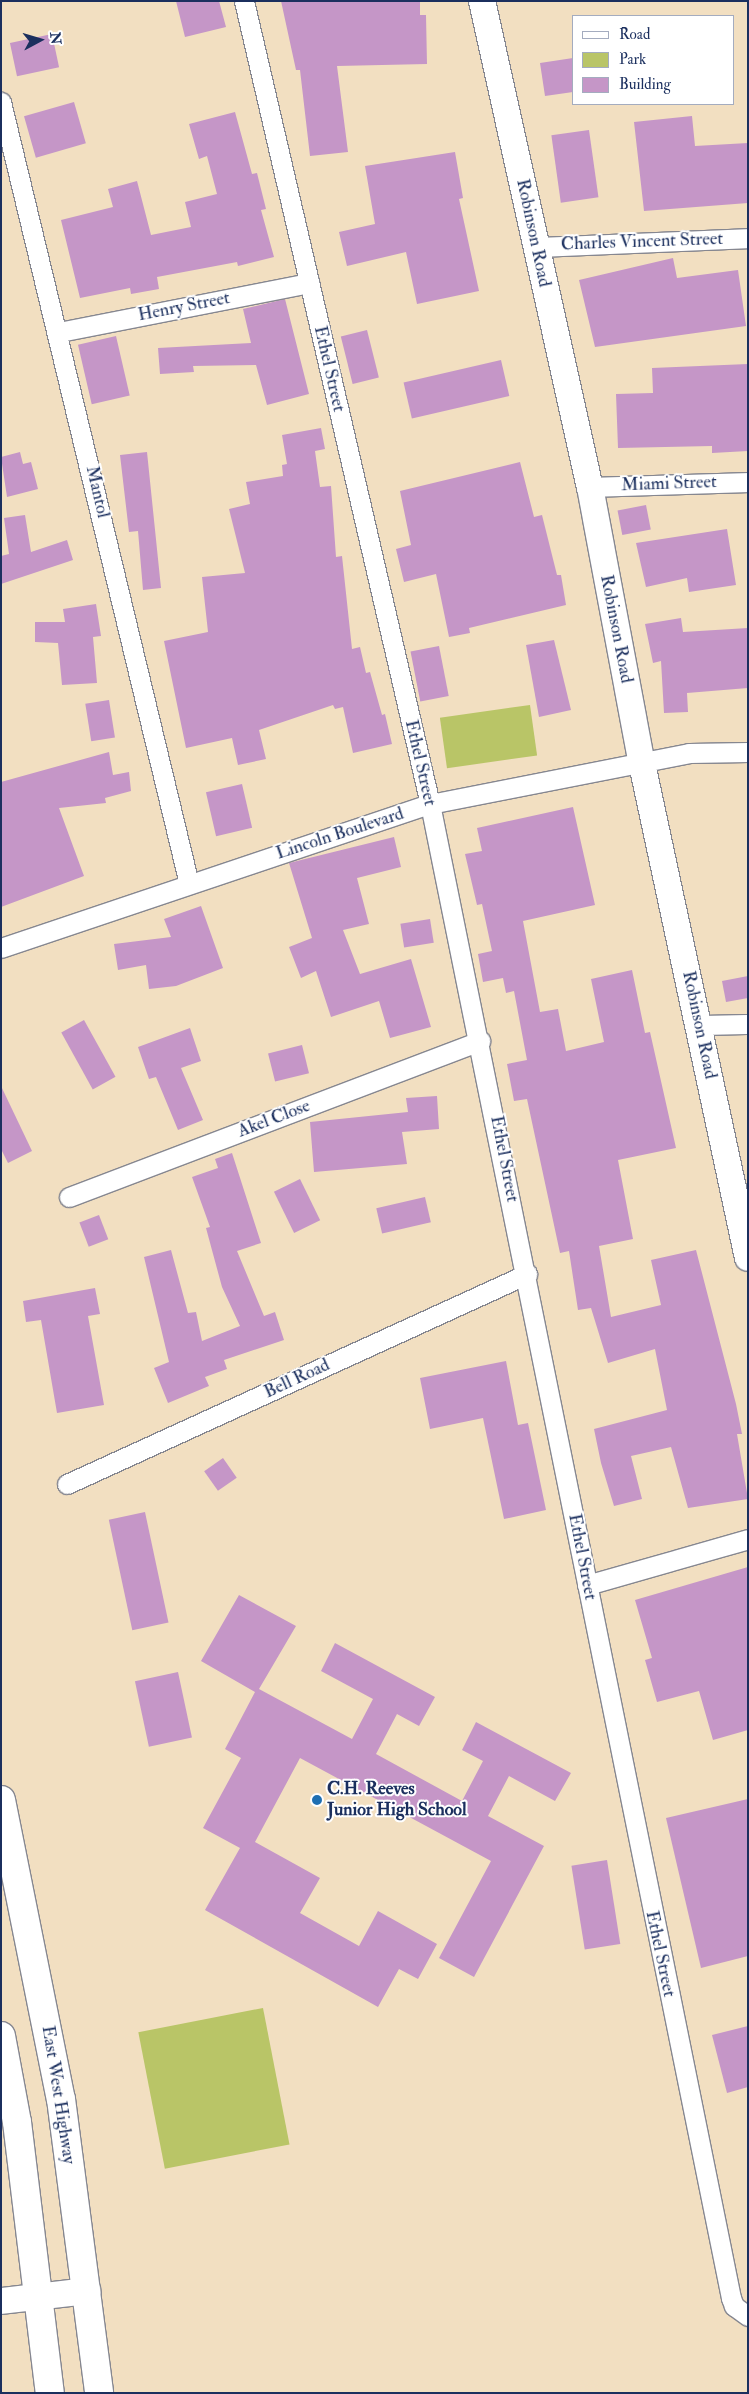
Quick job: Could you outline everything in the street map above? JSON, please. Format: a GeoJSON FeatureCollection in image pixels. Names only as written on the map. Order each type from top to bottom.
{"type":"FeatureCollection","features":[{"type":"Feature","properties":{"kind":"highway","name":"East West Highway"},"geometry":{"type":"LineString","coordinates":[[1,1800],[61,2099],[99,2393]]}},
{"type":"Feature","properties":{"kind":"highway"},"geometry":{"type":"LineString","coordinates":[[1,2036],[17,2122],[50,2393]]}},
{"type":"Feature","properties":{"kind":"main road","name":"Robinson Road"},"geometry":{"type":"LineString","coordinates":[[482,1],[590,487],[642,764],[700,1025],[748,1258]]}},
{"type":"Feature","properties":{"kind":"main road"},"geometry":{"type":"LineString","coordinates":[[1,2301],[87,2291]]}},
{"type":"Feature","properties":{"kind":"street","name":"Ethel Street"},"geometry":{"type":"LineString","coordinates":[[244,1],[430,804],[527,1274],[643,1875],[731,2298],[734,2306],[748,2316]]}},
{"type":"Feature","properties":{"kind":"street","name":"Mantol"},"geometry":{"type":"LineString","coordinates":[[1,102],[59,332],[189,884]]}},
{"type":"Feature","properties":{"kind":"street","name":"Charles Vincent Street"},"geometry":{"type":"LineString","coordinates":[[536,247],[748,238]]}},
{"type":"Feature","properties":{"kind":"street","name":"Henry Street"},"geometry":{"type":"LineString","coordinates":[[59,332],[309,283]]}},
{"type":"Feature","properties":{"kind":"street","name":"Miami Street"},"geometry":{"type":"LineString","coordinates":[[590,487],[748,482]]}},
{"type":"Feature","properties":{"kind":"street","name":"Lincoln Boulevard"},"geometry":{"type":"LineString","coordinates":[[1,948],[430,804],[642,764],[690,753],[748,752]]}},
{"type":"Feature","properties":{"kind":"street"},"geometry":{"type":"LineString","coordinates":[[700,1025],[748,1024]]}},
{"type":"Feature","properties":{"kind":"street","name":"Akel Close"},"geometry":{"type":"LineString","coordinates":[[69,1197],[480,1041]]}},
{"type":"Feature","properties":{"kind":"street","name":"Bell Road"},"geometry":{"type":"LineString","coordinates":[[68,1484],[527,1274]]}},
{"type":"Feature","properties":{"kind":"street"},"geometry":{"type":"LineString","coordinates":[[587,1585],[748,1539]]}},
{"type":"Feature","properties":{"kind":"green space"},"geometry":{"type":"Polygon","coordinates":[[[530,705],[537,756],[447,768],[440,718],[530,705]]]}},
{"type":"Feature","properties":{"kind":"green space"},"geometry":{"type":"Polygon","coordinates":[[[263,2008],[290,2144],[165,2169],[138,2032],[263,2008]]]}},
{"type":"Feature","properties":{"kind":"building"},"geometry":{"type":"Polygon","coordinates":[[[176,1],[219,1],[226,27],[185,37],[176,1]]]}},
{"type":"Feature","properties":{"kind":"building"},"geometry":{"type":"Polygon","coordinates":[[[281,1],[420,1],[420,15],[426,15],[427,64],[337,66],[348,152],[310,156],[300,70],[296,70],[281,1]]]}},
{"type":"Feature","properties":{"kind":"building"},"geometry":{"type":"Polygon","coordinates":[[[52,34],[59,67],[17,76],[10,43],[52,34]]]}},
{"type":"Feature","properties":{"kind":"building"},"geometry":{"type":"Polygon","coordinates":[[[572,58],[572,92],[545,96],[540,63],[572,58]]]}},
{"type":"Feature","properties":{"kind":"building"},"geometry":{"type":"Polygon","coordinates":[[[74,102],[86,143],[36,158],[24,116],[74,102]]]}},
{"type":"Feature","properties":{"kind":"building"},"geometry":{"type":"Polygon","coordinates":[[[235,112],[252,174],[257,173],[266,209],[261,210],[274,257],[238,266],[237,262],[157,277],[159,289],[131,294],[130,288],[80,298],[61,220],[113,207],[108,189],[137,181],[151,235],[191,227],[185,202],[217,194],[207,156],[199,159],[189,124],[235,112]]]}},
{"type":"Feature","properties":{"kind":"building"},"geometry":{"type":"Polygon","coordinates":[[[692,116],[695,146],[748,143],[748,203],[644,211],[634,122],[692,116]]]}},
{"type":"Feature","properties":{"kind":"building"},"geometry":{"type":"Polygon","coordinates":[[[589,130],[598,197],[561,203],[551,135],[589,130]]]}},
{"type":"Feature","properties":{"kind":"building"},"geometry":{"type":"Polygon","coordinates":[[[455,152],[463,198],[459,199],[479,291],[417,304],[406,252],[347,266],[339,232],[375,224],[365,166],[455,152]]]}},
{"type":"Feature","properties":{"kind":"building"},"geometry":{"type":"Polygon","coordinates":[[[673,258],[677,278],[738,270],[746,326],[595,347],[579,280],[673,258]]]}},
{"type":"Feature","properties":{"kind":"building"},"geometry":{"type":"Polygon","coordinates":[[[285,299],[309,394],[267,405],[256,365],[193,366],[194,372],[160,374],[158,348],[251,343],[243,309],[285,299]]]}},
{"type":"Feature","properties":{"kind":"building"},"geometry":{"type":"Polygon","coordinates":[[[367,330],[379,378],[353,384],[341,337],[367,330]]]}},
{"type":"Feature","properties":{"kind":"building"},"geometry":{"type":"Polygon","coordinates":[[[116,336],[130,395],[92,404],[78,345],[116,336]]]}},
{"type":"Feature","properties":{"kind":"building"},"geometry":{"type":"Polygon","coordinates":[[[501,360],[509,396],[412,419],[404,382],[501,360]]]}},
{"type":"Feature","properties":{"kind":"building"},"geometry":{"type":"Polygon","coordinates":[[[748,364],[748,451],[712,453],[712,446],[618,448],[616,394],[653,393],[652,368],[748,364]]]}},
{"type":"Feature","properties":{"kind":"building"},"geometry":{"type":"Polygon","coordinates":[[[321,428],[325,449],[315,451],[320,487],[331,486],[336,557],[342,556],[352,649],[360,647],[366,673],[370,672],[382,715],[385,714],[392,744],[353,753],[343,707],[335,709],[333,705],[259,730],[266,759],[238,765],[232,738],[186,748],[164,641],[208,632],[202,577],[245,573],[229,509],[250,504],[246,482],[283,476],[282,465],[287,464],[282,435],[321,428]]]}},
{"type":"Feature","properties":{"kind":"building"},"geometry":{"type":"Polygon","coordinates":[[[20,452],[23,464],[31,462],[38,489],[7,497],[1,457],[20,452]]]}},
{"type":"Feature","properties":{"kind":"building"},"geometry":{"type":"Polygon","coordinates":[[[147,452],[161,588],[143,590],[138,531],[129,532],[120,455],[147,452]]]}},
{"type":"Feature","properties":{"kind":"building"},"geometry":{"type":"Polygon","coordinates":[[[520,462],[534,517],[542,515],[557,575],[561,575],[566,605],[469,628],[470,633],[449,637],[436,574],[404,582],[396,549],[411,545],[400,491],[520,462]]]}},
{"type":"Feature","properties":{"kind":"building"},"geometry":{"type":"Polygon","coordinates":[[[646,505],[651,530],[622,535],[618,511],[646,505]]]}},
{"type":"Feature","properties":{"kind":"building"},"geometry":{"type":"Polygon","coordinates":[[[25,515],[31,552],[67,540],[73,560],[1,584],[1,556],[9,554],[4,518],[25,515]]]}},
{"type":"Feature","properties":{"kind":"building"},"geometry":{"type":"Polygon","coordinates":[[[727,529],[736,585],[689,592],[687,578],[646,587],[636,543],[727,529]]]}},
{"type":"Feature","properties":{"kind":"building"},"geometry":{"type":"Polygon","coordinates":[[[96,604],[101,636],[93,637],[97,683],[62,685],[58,643],[35,642],[35,622],[65,622],[63,609],[96,604]]]}},
{"type":"Feature","properties":{"kind":"building"},"geometry":{"type":"Polygon","coordinates":[[[681,618],[683,632],[748,628],[748,688],[687,693],[688,712],[664,713],[661,661],[653,663],[645,624],[681,618]]]}},
{"type":"Feature","properties":{"kind":"building"},"geometry":{"type":"Polygon","coordinates":[[[554,640],[571,710],[539,717],[526,645],[554,640]]]}},
{"type":"Feature","properties":{"kind":"building"},"geometry":{"type":"Polygon","coordinates":[[[439,646],[449,696],[420,702],[411,652],[439,646]]]}},
{"type":"Feature","properties":{"kind":"building"},"geometry":{"type":"Polygon","coordinates":[[[109,700],[115,738],[91,741],[85,704],[109,700]]]}},
{"type":"Feature","properties":{"kind":"building"},"geometry":{"type":"Polygon","coordinates":[[[109,752],[113,775],[129,772],[131,791],[105,798],[106,803],[59,808],[84,876],[1,907],[1,782],[109,752]]]}},
{"type":"Feature","properties":{"kind":"building"},"geometry":{"type":"Polygon","coordinates":[[[242,784],[252,828],[216,836],[206,792],[242,784]]]}},
{"type":"Feature","properties":{"kind":"building"},"geometry":{"type":"Polygon","coordinates":[[[573,807],[595,905],[523,921],[540,1012],[558,1009],[566,1051],[604,1042],[591,979],[632,970],[645,1033],[650,1032],[676,1148],[618,1160],[633,1239],[599,1246],[611,1317],[661,1305],[651,1260],[696,1250],[736,1404],[742,1434],[737,1434],[748,1499],[688,1508],[671,1447],[631,1456],[642,1499],[614,1506],[601,1463],[594,1429],[667,1410],[655,1349],[608,1363],[591,1308],[578,1310],[569,1251],[560,1253],[527,1099],[514,1101],[507,1064],[527,1060],[514,991],[506,993],[503,978],[483,982],[478,954],[492,951],[482,904],[477,905],[465,854],[482,851],[477,828],[573,807]]]}},
{"type":"Feature","properties":{"kind":"building"},"geometry":{"type":"Polygon","coordinates":[[[394,837],[401,867],[357,878],[369,924],[343,930],[360,974],[411,959],[431,1027],[390,1038],[379,1001],[331,1017],[316,971],[301,978],[289,947],[312,938],[289,863],[394,837]]]}},
{"type":"Feature","properties":{"kind":"building"},"geometry":{"type":"Polygon","coordinates":[[[201,906],[223,968],[176,986],[149,989],[146,965],[118,970],[114,944],[171,937],[164,919],[201,906]]]}},
{"type":"Feature","properties":{"kind":"building"},"geometry":{"type":"Polygon","coordinates":[[[430,919],[434,943],[404,947],[400,924],[430,919]]]}},
{"type":"Feature","properties":{"kind":"building"},"geometry":{"type":"Polygon","coordinates":[[[748,976],[748,998],[726,1002],[722,981],[748,976]]]}},
{"type":"Feature","properties":{"kind":"building"},"geometry":{"type":"Polygon","coordinates":[[[84,1020],[116,1077],[93,1089],[61,1033],[84,1020]]]}},
{"type":"Feature","properties":{"kind":"building"},"geometry":{"type":"Polygon","coordinates":[[[190,1028],[201,1061],[181,1068],[203,1120],[178,1130],[156,1077],[149,1079],[138,1047],[190,1028]]]}},
{"type":"Feature","properties":{"kind":"building"},"geometry":{"type":"Polygon","coordinates":[[[302,1045],[309,1073],[275,1082],[268,1053],[302,1045]]]}},
{"type":"Feature","properties":{"kind":"building"},"geometry":{"type":"Polygon","coordinates":[[[1,1086],[32,1151],[8,1163],[1,1149],[1,1086]]]}},
{"type":"Feature","properties":{"kind":"building"},"geometry":{"type":"Polygon","coordinates":[[[437,1096],[439,1129],[402,1132],[407,1164],[314,1172],[310,1122],[408,1112],[406,1098],[437,1096]]]}},
{"type":"Feature","properties":{"kind":"building"},"geometry":{"type":"Polygon","coordinates":[[[232,1153],[261,1243],[237,1251],[264,1316],[275,1312],[284,1340],[224,1360],[227,1369],[205,1377],[209,1386],[168,1403],[154,1368],[169,1362],[144,1257],[171,1250],[188,1313],[196,1312],[202,1341],[240,1326],[222,1287],[206,1228],[210,1227],[192,1177],[218,1168],[215,1159],[232,1153]]]}},
{"type":"Feature","properties":{"kind":"building"},"geometry":{"type":"Polygon","coordinates":[[[300,1179],[320,1220],[294,1233],[274,1192],[300,1179]]]}},
{"type":"Feature","properties":{"kind":"building"},"geometry":{"type":"Polygon","coordinates":[[[425,1197],[431,1222],[382,1234],[376,1208],[425,1197]]]}},
{"type":"Feature","properties":{"kind":"building"},"geometry":{"type":"Polygon","coordinates":[[[99,1215],[108,1239],[89,1247],[79,1223],[99,1215]]]}},
{"type":"Feature","properties":{"kind":"building"},"geometry":{"type":"Polygon","coordinates":[[[95,1288],[100,1314],[88,1316],[104,1405],[57,1413],[41,1320],[26,1322],[23,1301],[95,1288]]]}},
{"type":"Feature","properties":{"kind":"building"},"geometry":{"type":"Polygon","coordinates":[[[506,1361],[518,1425],[528,1423],[546,1510],[504,1519],[483,1418],[430,1429],[420,1378],[506,1361]]]}},
{"type":"Feature","properties":{"kind":"building"},"geometry":{"type":"Polygon","coordinates":[[[223,1458],[237,1478],[218,1491],[204,1471],[223,1458]]]}},
{"type":"Feature","properties":{"kind":"building"},"geometry":{"type":"Polygon","coordinates":[[[145,1512],[168,1623],[132,1630],[109,1520],[145,1512]]]}},
{"type":"Feature","properties":{"kind":"building"},"geometry":{"type":"Polygon","coordinates":[[[748,1567],[748,1730],[713,1740],[699,1691],[657,1702],[645,1660],[652,1658],[635,1600],[748,1567]]]}},
{"type":"Feature","properties":{"kind":"building"},"geometry":{"type":"Polygon","coordinates":[[[239,1595],[296,1626],[259,1689],[352,1739],[373,1699],[321,1671],[335,1643],[435,1697],[419,1726],[397,1714],[376,1754],[462,1801],[483,1761],[462,1750],[476,1722],[571,1773],[555,1801],[509,1776],[488,1816],[544,1846],[474,1977],[439,1958],[491,1861],[300,1758],[255,1842],[320,1878],[300,1913],[359,1946],[378,1911],[437,1944],[418,1979],[399,1969],[378,2007],[205,1910],[240,1848],[203,1828],[241,1758],[225,1749],[255,1692],[201,1661],[239,1595]]]}},
{"type":"Feature","properties":{"kind":"building"},"geometry":{"type":"Polygon","coordinates":[[[178,1672],[192,1738],[149,1747],[135,1681],[178,1672]]]}},
{"type":"Feature","properties":{"kind":"building"},"geometry":{"type":"Polygon","coordinates":[[[748,1799],[748,1956],[701,1968],[666,1818],[748,1799]]]}},
{"type":"Feature","properties":{"kind":"building"},"geometry":{"type":"Polygon","coordinates":[[[607,1860],[620,1944],[585,1950],[571,1866],[607,1860]]]}},
{"type":"Feature","properties":{"kind":"building"},"geometry":{"type":"Polygon","coordinates":[[[748,2026],[748,2087],[727,2093],[712,2035],[748,2026]]]}},
{"type":"Feature","properties":{"kind":"place","name":"C.H. Reeves Junior High School"},"geometry":{"type":"Point","coordinates":[317,1800]}}]}
